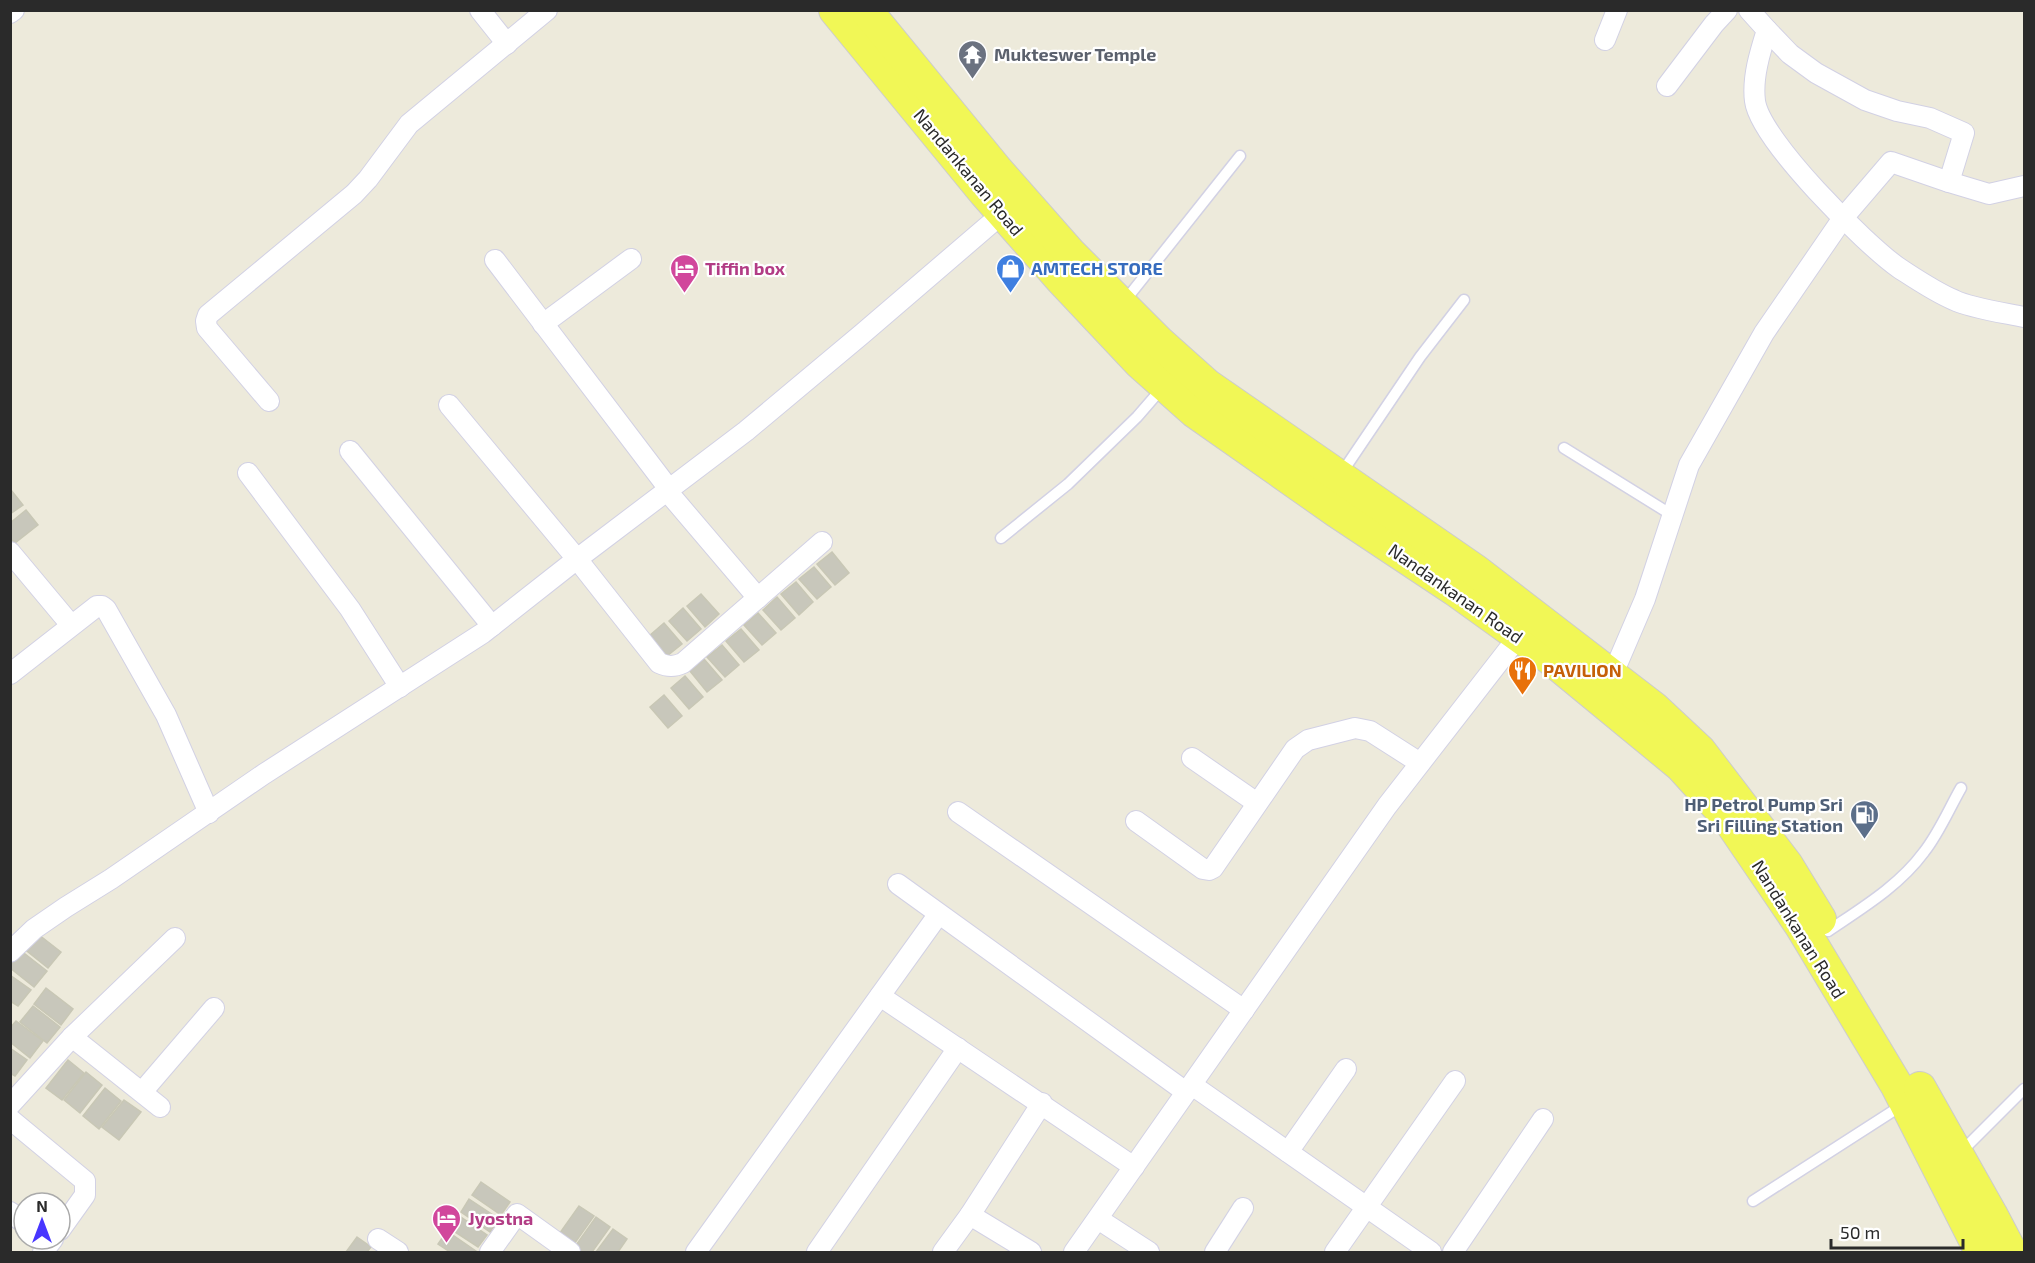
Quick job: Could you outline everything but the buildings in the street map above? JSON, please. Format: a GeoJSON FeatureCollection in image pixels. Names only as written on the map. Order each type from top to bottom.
{"type":"FeatureCollection","features":[{"type":"Feature","properties":{"kind":"main road","name":"Nandankanan Road"},"geometry":{"type":"LineString","coordinates":[[835,10],[1003,213],[1060,278],[1140,363],[1195,412],[1612,676],[1654,708],[1700,751],[1787,865],[1900,1051],[1958,1156],[1980,1231]]}},
{"type":"Feature","properties":{"kind":"main road","name":"Nandankanan Road"},"geometry":{"type":"LineString","coordinates":[[866,10],[996,169],[1070,253],[1160,343],[1207,385],[1340,477],[1477,589],[1520,636],[1681,766],[1727,817],[1801,926],[1980,1231],[2011,1252]]}},
{"type":"Feature","properties":{"kind":"street"},"geometry":{"type":"LineString","coordinates":[[480,10],[507,44]]}},
{"type":"Feature","properties":{"kind":"street"},"geometry":{"type":"LineString","coordinates":[[269,401],[207,328],[208,315],[354,194],[410,123],[547,10]]}},
{"type":"Feature","properties":{"kind":"street"},"geometry":{"type":"LineString","coordinates":[[1605,40],[1617,10]]}},
{"type":"Feature","properties":{"kind":"street"},"geometry":{"type":"LineString","coordinates":[[1667,86],[1727,10]]}},
{"type":"Feature","properties":{"kind":"street"},"geometry":{"type":"LineString","coordinates":[[1763,19],[1790,54],[1816,73],[1865,100],[1897,111],[1930,118],[1964,134],[1949,182]]}},
{"type":"Feature","properties":{"kind":"street"},"geometry":{"type":"LineString","coordinates":[[1763,19],[1755,101],[1759,117],[1786,156],[1843,218],[1898,267],[1955,301],[2025,317]]}},
{"type":"Feature","properties":{"kind":"street"},"geometry":{"type":"LineString","coordinates":[[1612,676],[1645,598],[1689,465],[1764,333],[1843,218],[1891,162],[1989,194],[2025,186]]}},
{"type":"Feature","properties":{"kind":"street"},"geometry":{"type":"LineString","coordinates":[[10,952],[34,928],[209,813],[264,774],[492,626],[576,559],[746,431],[1003,213]]}},
{"type":"Feature","properties":{"kind":"street"},"geometry":{"type":"LineString","coordinates":[[543,324],[631,259]]}},
{"type":"Feature","properties":{"kind":"street"},"geometry":{"type":"LineString","coordinates":[[495,260],[668,490],[758,598]]}},
{"type":"Feature","properties":{"kind":"street"},"geometry":{"type":"LineString","coordinates":[[448,405],[659,663],[667,667],[675,667],[683,663],[822,542]]}},
{"type":"Feature","properties":{"kind":"street"},"geometry":{"type":"LineString","coordinates":[[350,451],[492,626]]}},
{"type":"Feature","properties":{"kind":"street"},"geometry":{"type":"LineString","coordinates":[[248,473],[350,609],[400,687]]}},
{"type":"Feature","properties":{"kind":"street"},"geometry":{"type":"LineString","coordinates":[[10,552],[71,625]]}},
{"type":"Feature","properties":{"kind":"street"},"geometry":{"type":"LineString","coordinates":[[11,674],[97,606],[106,609],[166,715],[209,813]]}},
{"type":"Feature","properties":{"kind":"street"},"geometry":{"type":"LineString","coordinates":[[1074,1252],[1387,806],[1520,636]]}},
{"type":"Feature","properties":{"kind":"street"},"geometry":{"type":"LineString","coordinates":[[1136,821],[1203,869],[1209,870],[1213,868],[1295,749],[1302,743],[1355,728],[1370,731],[1420,763]]}},
{"type":"Feature","properties":{"kind":"street"},"geometry":{"type":"LineString","coordinates":[[1192,758],[1257,803]]}},
{"type":"Feature","properties":{"kind":"street"},"geometry":{"type":"LineString","coordinates":[[958,812],[1244,1010]]}},
{"type":"Feature","properties":{"kind":"street"},"geometry":{"type":"LineString","coordinates":[[898,884],[938,915],[1189,1088],[1288,1152],[1431,1252]]}},
{"type":"Feature","properties":{"kind":"street"},"geometry":{"type":"LineString","coordinates":[[696,1252],[938,915]]}},
{"type":"Feature","properties":{"kind":"street"},"geometry":{"type":"LineString","coordinates":[[10,1105],[72,1037],[175,939]]}},
{"type":"Feature","properties":{"kind":"street"},"geometry":{"type":"LineString","coordinates":[[880,996],[1134,1167]]}},
{"type":"Feature","properties":{"kind":"street"},"geometry":{"type":"LineString","coordinates":[[142,1092],[214,1008]]}},
{"type":"Feature","properties":{"kind":"street"},"geometry":{"type":"LineString","coordinates":[[72,1037],[160,1107]]}},
{"type":"Feature","properties":{"kind":"street"},"geometry":{"type":"LineString","coordinates":[[817,1252],[958,1048]]}},
{"type":"Feature","properties":{"kind":"street"},"geometry":{"type":"LineString","coordinates":[[1288,1152],[1346,1069]]}},
{"type":"Feature","properties":{"kind":"street"},"geometry":{"type":"LineString","coordinates":[[1335,1252],[1455,1082]]}},
{"type":"Feature","properties":{"kind":"street"},"geometry":{"type":"LineString","coordinates":[[943,1252],[970,1215],[1042,1103]]}},
{"type":"Feature","properties":{"kind":"street"},"geometry":{"type":"LineString","coordinates":[[10,1119],[85,1181],[85,1195],[72,1212]]}},
{"type":"Feature","properties":{"kind":"street"},"geometry":{"type":"LineString","coordinates":[[1453,1252],[1543,1119]]}},
{"type":"Feature","properties":{"kind":"street"},"geometry":{"type":"LineString","coordinates":[[1215,1252],[1243,1208]]}},
{"type":"Feature","properties":{"kind":"street"},"geometry":{"type":"LineString","coordinates":[[490,1252],[517,1214],[570,1252]]}},
{"type":"Feature","properties":{"kind":"street"},"geometry":{"type":"LineString","coordinates":[[970,1215],[1031,1252]]}},
{"type":"Feature","properties":{"kind":"street"},"geometry":{"type":"LineString","coordinates":[[1098,1219],[1149,1252]]}},
{"type":"Feature","properties":{"kind":"street"},"geometry":{"type":"LineString","coordinates":[[378,1239],[398,1252]]}},
{"type":"Feature","properties":{"kind":"lane"},"geometry":{"type":"LineString","coordinates":[[1122,305],[1240,156]]}},
{"type":"Feature","properties":{"kind":"lane"},"geometry":{"type":"LineString","coordinates":[[1340,477],[1420,357],[1464,300]]}},
{"type":"Feature","properties":{"kind":"lane"},"geometry":{"type":"LineString","coordinates":[[1001,538],[1068,484],[1137,417],[1165,385]]}},
{"type":"Feature","properties":{"kind":"lane"},"geometry":{"type":"LineString","coordinates":[[1564,448],[1672,515]]}},
{"type":"Feature","properties":{"kind":"lane"},"geometry":{"type":"LineString","coordinates":[[1828,932],[1885,891],[1918,860],[1961,788]]}},
{"type":"Feature","properties":{"kind":"lane"},"geometry":{"type":"LineString","coordinates":[[1958,1156],[2025,1089]]}},
{"type":"Feature","properties":{"kind":"lane"},"geometry":{"type":"LineString","coordinates":[[1753,1201],[1905,1103]]}},
{"type":"Feature","properties":{"kind":"place","name":"Mukteswer Temple"},"geometry":{"type":"Point","coordinates":[973,80]}},
{"type":"Feature","properties":{"kind":"place","name":"Tiffin box"},"geometry":{"type":"Point","coordinates":[684,294]}},
{"type":"Feature","properties":{"kind":"place","name":"AMTECH STORE"},"geometry":{"type":"Point","coordinates":[1010,294]}},
{"type":"Feature","properties":{"kind":"place","name":"PAVILION"},"geometry":{"type":"Point","coordinates":[1522,696]}},
{"type":"Feature","properties":{"kind":"place","name":"HP Petrol Pump Sri Sri Filling Station"},"geometry":{"type":"Point","coordinates":[1864,840]}},
{"type":"Feature","properties":{"kind":"place","name":"Jyostna"},"geometry":{"type":"Point","coordinates":[447,1244]}}]}
